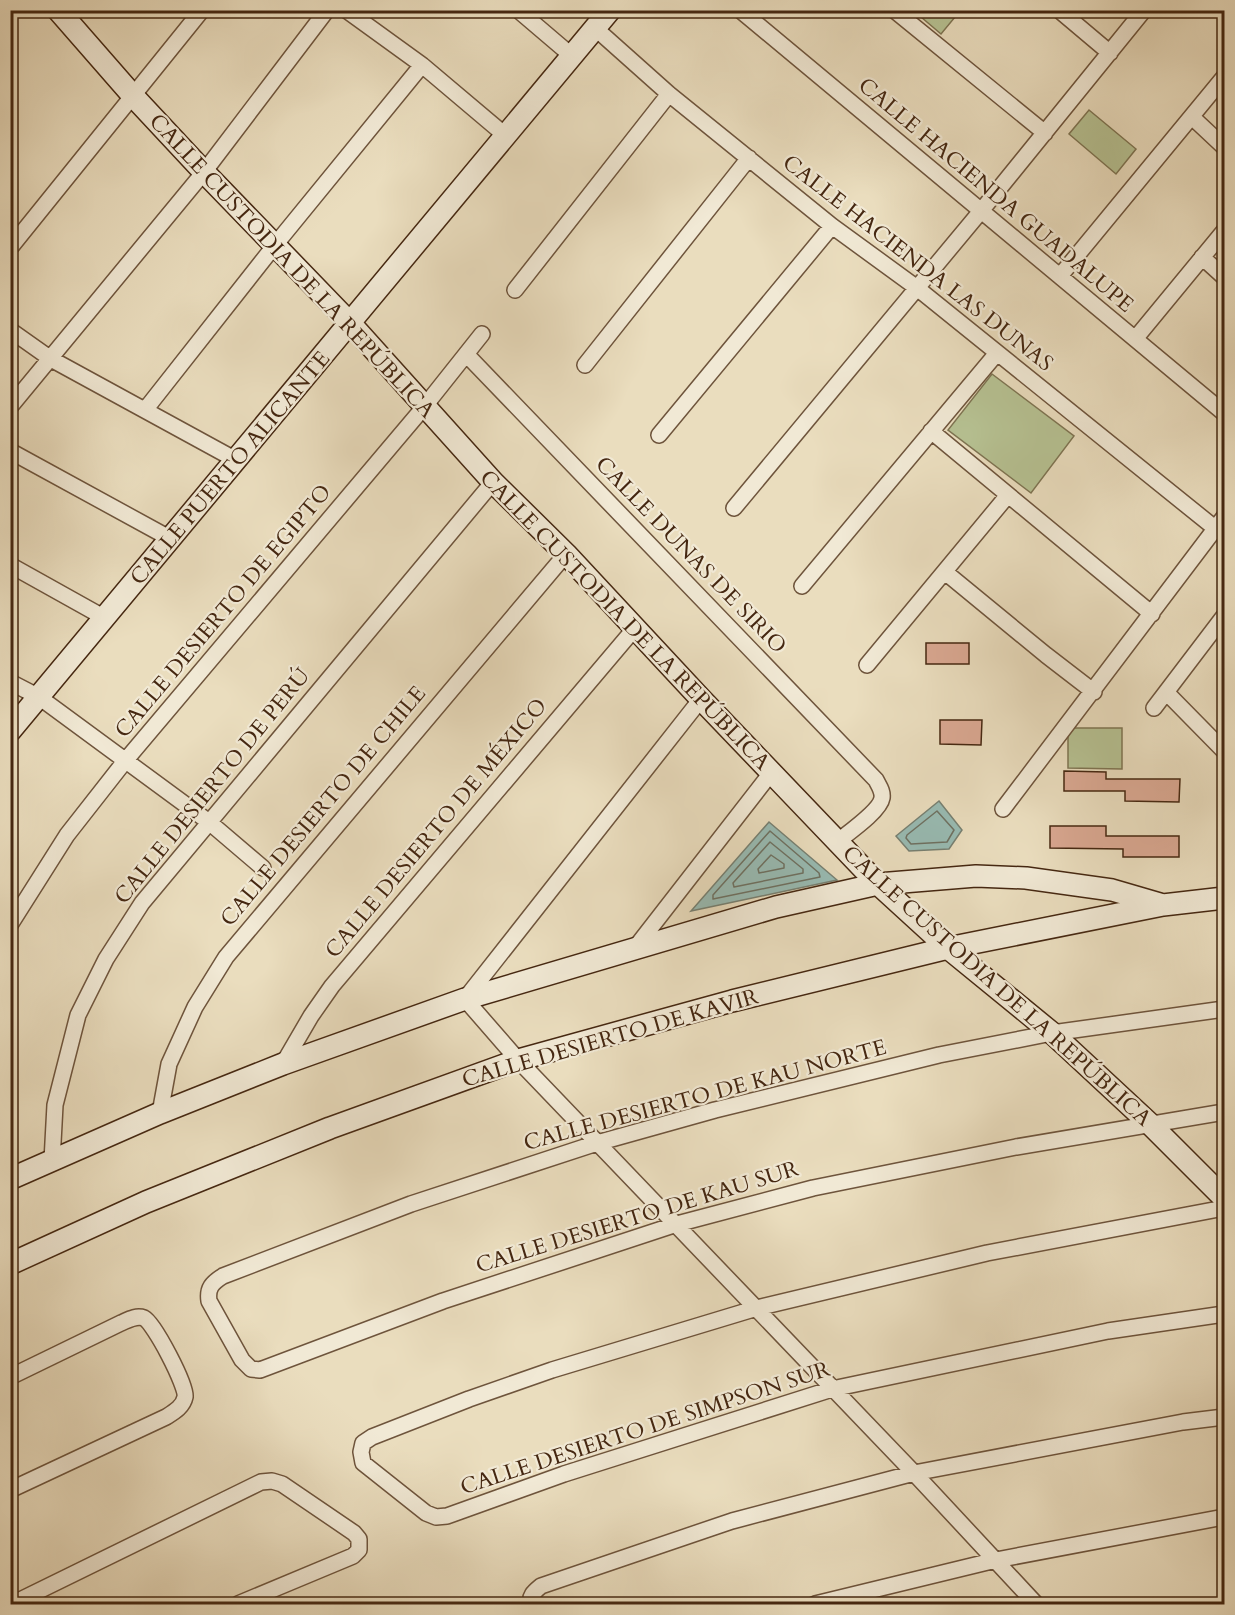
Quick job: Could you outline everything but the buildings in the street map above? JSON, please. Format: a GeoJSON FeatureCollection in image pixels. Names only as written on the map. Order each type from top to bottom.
{"type":"FeatureCollection","features":[{"type":"Feature","properties":{"kind":"street","name":"CALLE CUSTODIA DE LA REPÚBLICA"},"geometry":{"type":"LineString","coordinates":[[58,10],[134,97],[350,323],[493,482],[566,554],[700,699],[878,884],[948,948],[1052,1034],[1150,1124],[1224,1198]]}},
{"type":"Feature","properties":{"kind":"street"},"geometry":{"type":"LineString","coordinates":[[10,248],[202,10]]}},
{"type":"Feature","properties":{"kind":"street"},"geometry":{"type":"LineString","coordinates":[[10,407],[204,172],[327,10]]}},
{"type":"Feature","properties":{"kind":"street"},"geometry":{"type":"LineString","coordinates":[[346,10],[422,65],[506,136]]}},
{"type":"Feature","properties":{"kind":"street"},"geometry":{"type":"LineString","coordinates":[[518,10],[572,56]]}},
{"type":"Feature","properties":{"kind":"street","name":"CALLE PUERTO ALICANTE"},"geometry":{"type":"LineString","coordinates":[[10,731],[610,10]]}},
{"type":"Feature","properties":{"kind":"street","name":"CALLE HACIENDA GUADALUPE"},"geometry":{"type":"LineString","coordinates":[[740,10],[1224,413]]}},
{"type":"Feature","properties":{"kind":"street"},"geometry":{"type":"LineString","coordinates":[[894,10],[1045,133]]}},
{"type":"Feature","properties":{"kind":"street"},"geometry":{"type":"LineString","coordinates":[[1059,10],[1110,53]]}},
{"type":"Feature","properties":{"kind":"street"},"geometry":{"type":"LineString","coordinates":[[734,508],[981,211],[1144,10]]}},
{"type":"Feature","properties":{"kind":"street","name":"CALLE HACIENDA LAS DUNAS"},"geometry":{"type":"LineString","coordinates":[[595,28],[669,94],[832,226],[917,288],[1220,523]]}},
{"type":"Feature","properties":{"kind":"street"},"geometry":{"type":"LineString","coordinates":[[145,410],[275,245],[422,65]]}},
{"type":"Feature","properties":{"kind":"street"},"geometry":{"type":"LineString","coordinates":[[1060,276],[1224,77]]}},
{"type":"Feature","properties":{"kind":"street"},"geometry":{"type":"LineString","coordinates":[[515,290],[669,94]]}},
{"type":"Feature","properties":{"kind":"street"},"geometry":{"type":"LineString","coordinates":[[1192,117],[1224,147]]}},
{"type":"Feature","properties":{"kind":"street"},"geometry":{"type":"LineString","coordinates":[[585,365],[749,158]]}},
{"type":"Feature","properties":{"kind":"street"},"geometry":{"type":"LineString","coordinates":[[659,435],[832,226]]}},
{"type":"Feature","properties":{"kind":"street"},"geometry":{"type":"LineString","coordinates":[[1135,339],[1224,231]]}},
{"type":"Feature","properties":{"kind":"street"},"geometry":{"type":"LineString","coordinates":[[1202,257],[1224,277]]}},
{"type":"Feature","properties":{"kind":"street"},"geometry":{"type":"LineString","coordinates":[[10,330],[51,359],[236,460]]}},
{"type":"Feature","properties":{"kind":"street","name":"CALLE DESIERTO DE EGIPTO"},"geometry":{"type":"LineString","coordinates":[[10,925],[67,835],[125,761],[424,407],[482,334]]}},
{"type":"Feature","properties":{"kind":"street"},"geometry":{"type":"LineString","coordinates":[[802,586],[997,352]]}},
{"type":"Feature","properties":{"kind":"street","name":"CALLE DUNAS DE SIRIO"},"geometry":{"type":"LineString","coordinates":[[466,354],[881,788],[882,798],[878,807],[837,842]]}},
{"type":"Feature","properties":{"kind":"street"},"geometry":{"type":"LineString","coordinates":[[931,431],[1152,614]]}},
{"type":"Feature","properties":{"kind":"street"},"geometry":{"type":"LineString","coordinates":[[10,451],[171,539]]}},
{"type":"Feature","properties":{"kind":"street","name":"CALLE DESIERTO DE PERÚ"},"geometry":{"type":"LineString","coordinates":[[52,1161],[56,1105],[78,1015],[106,959],[142,903],[493,482]]}},
{"type":"Feature","properties":{"kind":"street"},"geometry":{"type":"LineString","coordinates":[[867,665],[1008,495]]}},
{"type":"Feature","properties":{"kind":"street"},"geometry":{"type":"LineString","coordinates":[[1003,810],[1220,523]]}},
{"type":"Feature","properties":{"kind":"street","name":"CALLE DESIERTO DE CHILE"},"geometry":{"type":"LineString","coordinates":[[160,1113],[169,1064],[195,1007],[226,957],[566,554]]}},
{"type":"Feature","properties":{"kind":"street"},"geometry":{"type":"LineString","coordinates":[[10,565],[105,618]]}},
{"type":"Feature","properties":{"kind":"street"},"geometry":{"type":"LineString","coordinates":[[945,572],[1094,692]]}},
{"type":"Feature","properties":{"kind":"street"},"geometry":{"type":"LineString","coordinates":[[1154,708],[1224,616]]}},
{"type":"Feature","properties":{"kind":"street","name":"CALLE DESIERTO DE MÉXICO"},"geometry":{"type":"LineString","coordinates":[[283,1064],[311,1016],[332,986],[635,628]]}},
{"type":"Feature","properties":{"kind":"street"},"geometry":{"type":"LineString","coordinates":[[10,682],[39,698],[209,822],[263,868]]}},
{"type":"Feature","properties":{"kind":"street"},"geometry":{"type":"LineString","coordinates":[[1166,692],[1224,751]]}},
{"type":"Feature","properties":{"kind":"street"},"geometry":{"type":"LineString","coordinates":[[700,699],[465,999],[518,1060],[914,1473],[1036,1605]]}},
{"type":"Feature","properties":{"kind":"street"},"geometry":{"type":"LineString","coordinates":[[635,948],[771,773]]}},
{"type":"Feature","properties":{"kind":"street","name":"CALLE DESIERTO DE KAVIR"},"geometry":{"type":"LineString","coordinates":[[10,1179],[160,1113],[283,1064],[465,999],[776,907],[878,884],[968,877],[1026,878],[1112,890],[1163,905]]}},
{"type":"Feature","properties":{"kind":"street","name":"CALLE DESIERTO DE KAVIR"},"geometry":{"type":"LineString","coordinates":[[10,1263],[146,1202],[330,1128],[518,1060],[732,1001],[948,948],[1163,905],[1224,898]]}},
{"type":"Feature","properties":{"kind":"street","name":"CALLE DESIERTO DE KAU NORTE"},"geometry":{"type":"LineString","coordinates":[[251,1369],[242,1360],[209,1301],[208,1292],[212,1283],[223,1276],[411,1203],[597,1143],[727,1107],[896,1066],[1052,1034],[1224,1009]]}},
{"type":"Feature","properties":{"kind":"street","name":"CALLE DESIERTO DE KAU SUR"},"geometry":{"type":"LineString","coordinates":[[251,1369],[270,1368],[443,1301],[677,1224],[813,1188],[1016,1147],[1224,1112]]}},
{"type":"Feature","properties":{"kind":"street"},"geometry":{"type":"LineString","coordinates":[[757,1308],[987,1253],[1224,1208]]}},
{"type":"Feature","properties":{"kind":"street","name":"CALLE DESIERTO DE SIMPSON SUR"},"geometry":{"type":"LineString","coordinates":[[757,1308],[552,1370],[372,1437],[363,1443],[361,1452],[363,1463],[426,1513],[436,1517],[447,1516],[564,1474],[832,1389],[1108,1331],[1224,1314]]}},
{"type":"Feature","properties":{"kind":"street"},"geometry":{"type":"LineString","coordinates":[[10,1377],[134,1317],[144,1318],[152,1326],[183,1383],[185,1397],[179,1409],[166,1417],[10,1491]]}},
{"type":"Feature","properties":{"kind":"street"},"geometry":{"type":"LineString","coordinates":[[532,1598],[541,1586],[732,1521],[914,1473],[1224,1417]]}},
{"type":"Feature","properties":{"kind":"street"},"geometry":{"type":"LineString","coordinates":[[12,1605],[261,1482],[272,1481],[282,1484],[354,1533],[359,1539],[358,1550],[352,1556],[238,1605]]}},
{"type":"Feature","properties":{"kind":"street"},"geometry":{"type":"LineString","coordinates":[[815,1605],[996,1560],[1224,1516]]}},
{"type":"Feature","properties":{"kind":"green space"},"geometry":{"type":"Polygon","coordinates":[[[914,11],[960,11],[941,34],[914,11]]]}},
{"type":"Feature","properties":{"kind":"green space"},"geometry":{"type":"Polygon","coordinates":[[[1089,110],[1136,149],[1116,174],[1069,134],[1089,110]]]}},
{"type":"Feature","properties":{"kind":"green space"},"geometry":{"type":"Polygon","coordinates":[[[992,374],[1074,436],[1031,493],[948,430],[992,374]]]}},
{"type":"Feature","properties":{"kind":"green space"},"geometry":{"type":"Polygon","coordinates":[[[1068,728],[1122,728],[1122,769],[1068,768],[1068,728]]]}},
{"type":"Feature","properties":{"kind":"water"},"geometry":{"type":"Polygon","coordinates":[[[939,801],[962,830],[949,849],[909,851],[896,836],[939,801]]]}},
{"type":"Feature","properties":{"kind":"water"},"geometry":{"type":"Polygon","coordinates":[[[769,822],[837,880],[691,911],[769,822]]]}}]}
